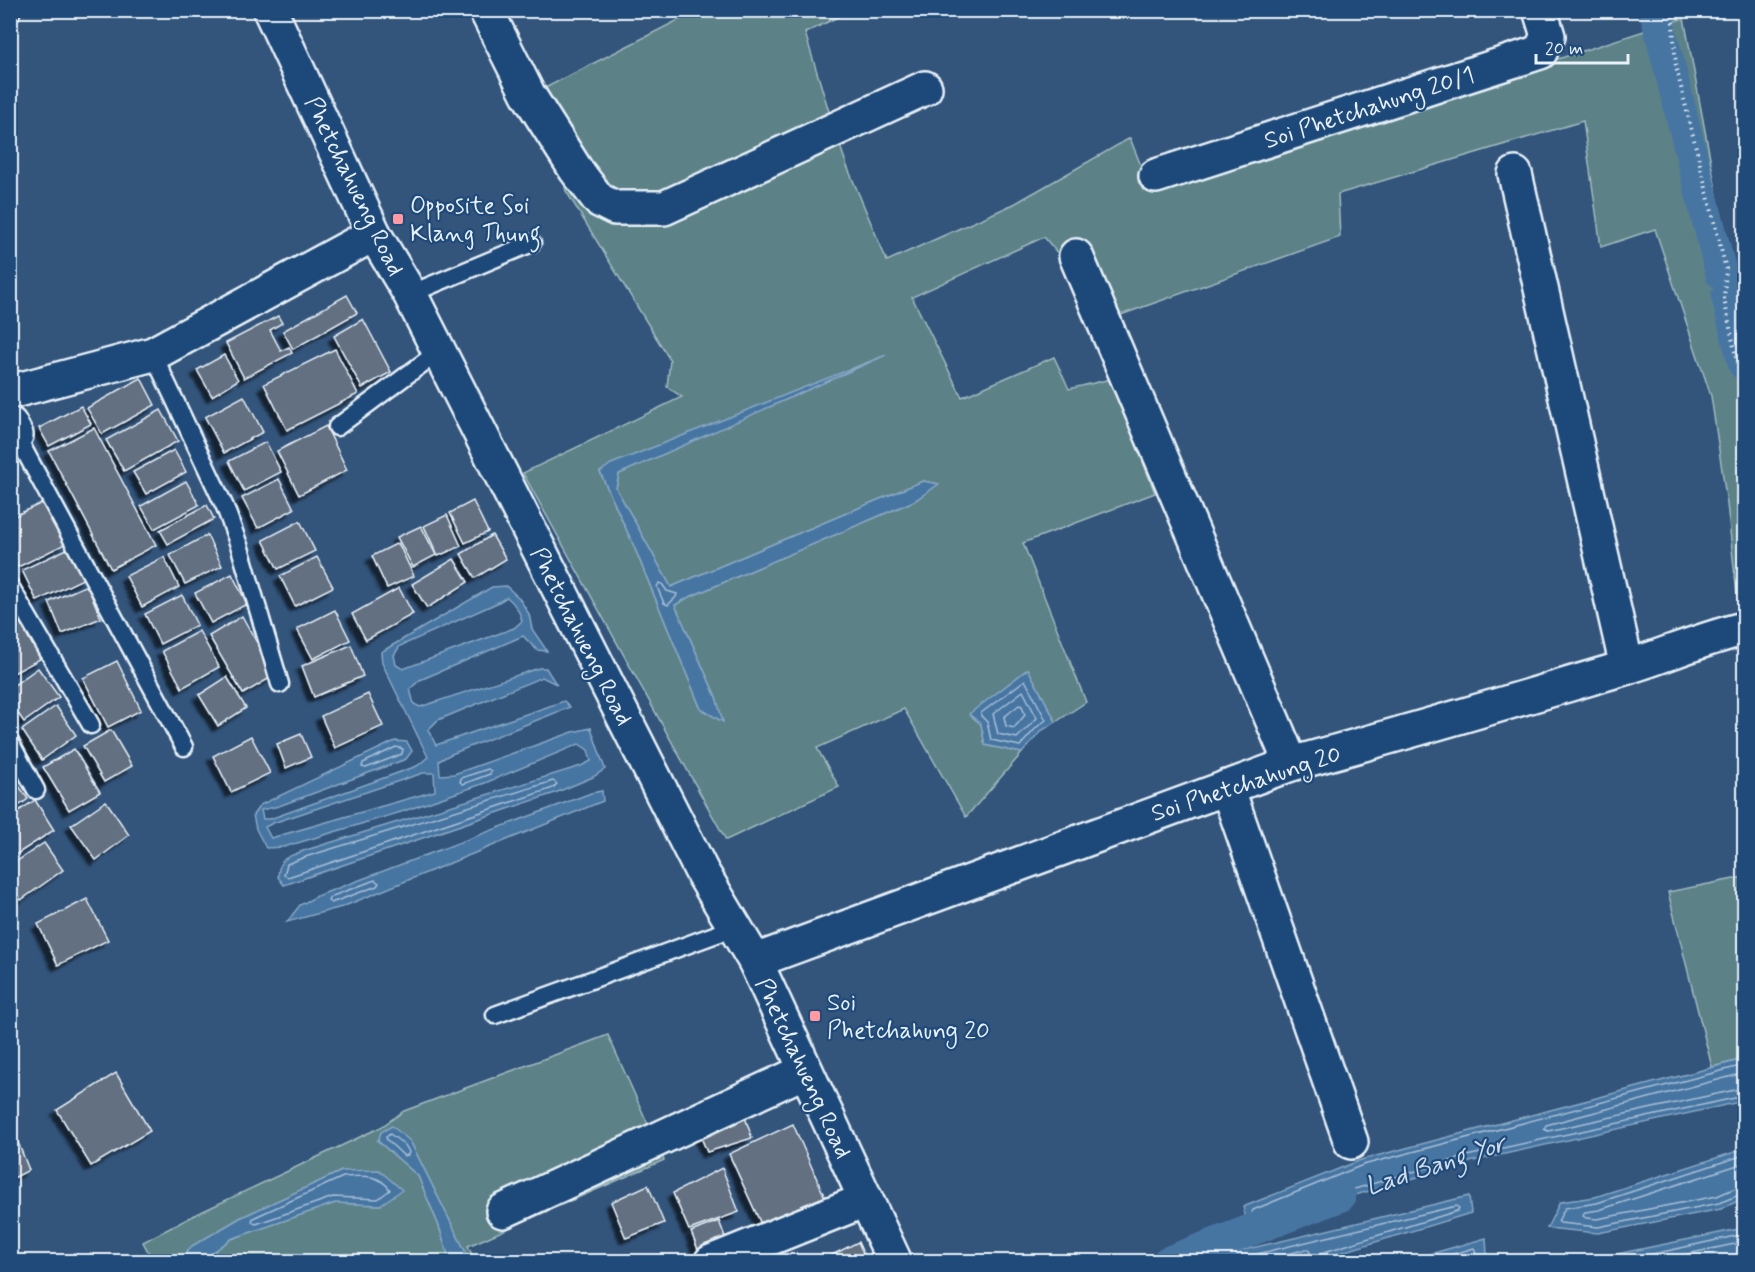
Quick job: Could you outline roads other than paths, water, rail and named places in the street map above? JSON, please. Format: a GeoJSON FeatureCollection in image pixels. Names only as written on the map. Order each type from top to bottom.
{"type":"FeatureCollection","features":[{"type":"Feature","properties":{"kind":"street","name":"Phetchahueng Road"},"geometry":{"type":"LineString","coordinates":[[270,10],[374,234],[410,294],[702,872],[755,961],[895,1262]]}},
{"type":"Feature","properties":{"kind":"street"},"geometry":{"type":"LineString","coordinates":[[486,10],[528,94],[576,170],[599,200],[615,208],[664,208],[925,88]]}},
{"type":"Feature","properties":{"kind":"street","name":"Soi Phetchahung 20/1"},"geometry":{"type":"LineString","coordinates":[[1156,176],[1540,52],[1548,36],[1540,10]]}},
{"type":"Feature","properties":{"kind":"street"},"geometry":{"type":"LineString","coordinates":[[1515,174],[1627,667]]}},
{"type":"Feature","properties":{"kind":"street"},"geometry":{"type":"LineString","coordinates":[[10,392],[153,354],[374,234]]}},
{"type":"Feature","properties":{"kind":"street"},"geometry":{"type":"LineString","coordinates":[[1076,256],[1292,764]]}},
{"type":"Feature","properties":{"kind":"street","name":"Soi Phetchahung 20"},"geometry":{"type":"LineString","coordinates":[[755,961],[1292,764],[1627,667],[1719,634],[1744,629]]}},
{"type":"Feature","properties":{"kind":"street"},"geometry":{"type":"LineString","coordinates":[[1227,787],[1351,1142]]}},
{"type":"Feature","properties":{"kind":"street"},"geometry":{"type":"LineString","coordinates":[[503,1211],[805,1071]]}},
{"type":"Feature","properties":{"kind":"street"},"geometry":{"type":"LineString","coordinates":[[711,1262],[865,1200]]}},
{"type":"Feature","properties":{"kind":"lane"},"geometry":{"type":"LineString","coordinates":[[410,294],[532,243]]}},
{"type":"Feature","properties":{"kind":"lane"},"geometry":{"type":"LineString","coordinates":[[337,427],[438,352]]}},
{"type":"Feature","properties":{"kind":"lane"},"geometry":{"type":"LineString","coordinates":[[153,354],[225,507],[240,548],[280,684]]}},
{"type":"Feature","properties":{"kind":"lane"},"geometry":{"type":"LineString","coordinates":[[12,433],[184,747]]}},
{"type":"Feature","properties":{"kind":"lane"},"geometry":{"type":"LineString","coordinates":[[10,586],[91,725]]}},
{"type":"Feature","properties":{"kind":"lane"},"geometry":{"type":"LineString","coordinates":[[10,742],[36,790]]}},
{"type":"Feature","properties":{"kind":"lane"},"geometry":{"type":"LineString","coordinates":[[495,1015],[736,927]]}},
{"type":"Feature","properties":{"kind":"water"},"geometry":{"type":"Polygon","coordinates":[[[886,355],[619,474],[616,488],[671,587],[923,481],[939,484],[914,501],[675,605],[716,697],[723,722],[701,709],[633,544],[600,472],[611,464],[886,355]]]}},
{"type":"Feature","properties":{"kind":"water"},"geometry":{"type":"Polygon","coordinates":[[[506,586],[519,598],[529,614],[532,629],[547,651],[537,650],[523,636],[420,680],[410,689],[414,704],[420,707],[539,668],[546,668],[556,684],[542,677],[438,720],[428,730],[436,745],[564,701],[570,707],[449,755],[439,761],[440,775],[454,774],[573,732],[591,728],[605,769],[593,777],[555,793],[284,885],[278,877],[280,865],[284,859],[292,855],[591,761],[588,750],[579,744],[485,783],[401,812],[284,847],[266,848],[256,829],[253,815],[260,805],[395,741],[407,742],[412,751],[406,759],[279,806],[261,810],[263,819],[270,819],[417,766],[428,757],[382,663],[381,652],[492,587],[506,586]],[[507,597],[400,646],[394,655],[396,665],[403,669],[514,628],[522,621],[517,608],[507,597]],[[423,773],[265,827],[271,838],[435,791],[434,773],[423,773]]]}},
{"type":"Feature","properties":{"kind":"water"},"geometry":{"type":"Polygon","coordinates":[[[1028,669],[1056,722],[1041,731],[1022,753],[985,745],[981,724],[969,714],[1028,669]]]}},
{"type":"Feature","properties":{"kind":"water"},"geometry":{"type":"Polygon","coordinates":[[[602,791],[603,801],[342,907],[287,922],[300,905],[317,896],[591,793],[602,791]]]}},
{"type":"Feature","properties":{"kind":"water"},"geometry":{"type":"Polygon","coordinates":[[[1744,1059],[1744,1101],[1473,1161],[1248,1226],[1243,1207],[1361,1160],[1744,1059]]]}},
{"type":"Feature","properties":{"kind":"water"},"geometry":{"type":"Polygon","coordinates":[[[392,1126],[410,1141],[470,1261],[450,1261],[439,1226],[418,1176],[378,1141],[381,1132],[392,1126]]]}},
{"type":"Feature","properties":{"kind":"water"},"geometry":{"type":"Polygon","coordinates":[[[1744,1149],[1744,1198],[1721,1209],[1598,1233],[1547,1228],[1560,1202],[1595,1197],[1744,1149]]]}},
{"type":"Feature","properties":{"kind":"water"},"geometry":{"type":"Polygon","coordinates":[[[379,1170],[402,1190],[380,1205],[335,1203],[231,1239],[201,1261],[179,1261],[192,1246],[240,1218],[342,1171],[379,1170]]]}},
{"type":"Feature","properties":{"kind":"water"},"geometry":{"type":"Polygon","coordinates":[[[1469,1196],[1471,1213],[1313,1261],[1198,1261],[1469,1196]]]}},
{"type":"Feature","properties":{"kind":"water"},"geometry":{"type":"Polygon","coordinates":[[[1744,1228],[1744,1261],[1608,1261],[1617,1254],[1744,1228]]]}},
{"type":"Feature","properties":{"kind":"water"},"geometry":{"type":"Polygon","coordinates":[[[1486,1238],[1487,1256],[1469,1261],[1406,1261],[1486,1238]]]}},
{"type":"Feature","properties":{"kind":"waterway"},"geometry":{"type":"LineString","coordinates":[[1655,10],[1721,273]]}},
{"type":"Feature","properties":{"kind":"waterway"},"geometry":{"type":"LineString","coordinates":[[1727,296],[1744,364]]}},
{"type":"Feature","properties":{"kind":"waterway","name":"Lad Bang Yor"},"geometry":{"type":"LineString","coordinates":[[1168,1262],[1340,1196]]}},
{"type":"Feature","properties":{"kind":"place","name":"Opposite Soi Klang Thung"},"geometry":{"type":"Point","coordinates":[398,219]}},
{"type":"Feature","properties":{"kind":"place","name":"Soi Phetchahung 20"},"geometry":{"type":"Point","coordinates":[815,1016]}}]}
